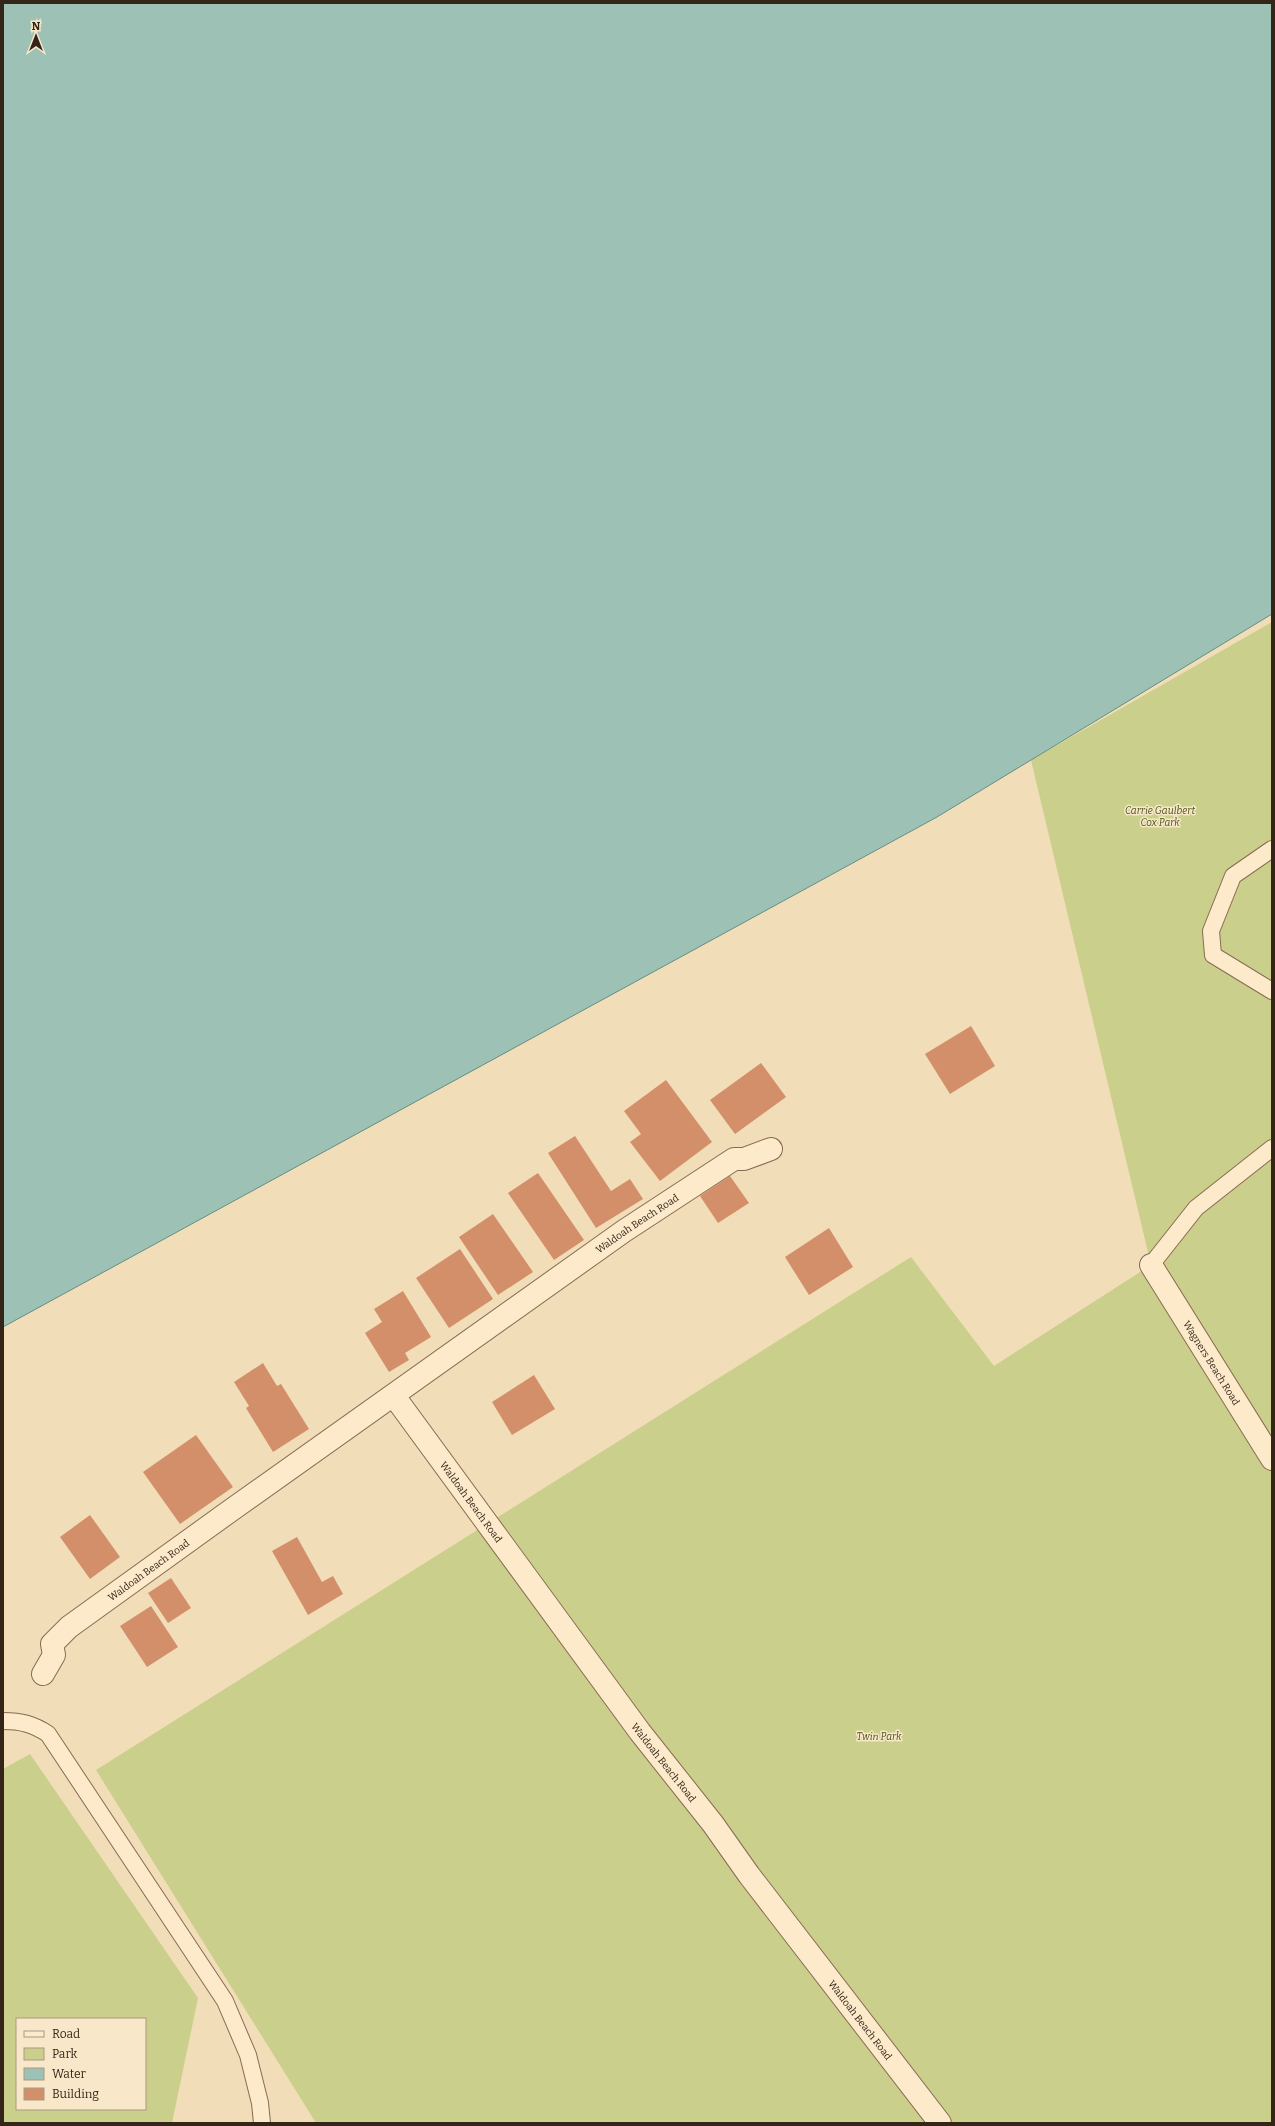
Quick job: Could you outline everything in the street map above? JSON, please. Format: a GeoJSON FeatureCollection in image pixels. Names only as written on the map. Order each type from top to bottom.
{"type":"FeatureCollection","features":[{"type":"Feature","properties":{"kind":"street","name":"Waldoah Beach Road"},"geometry":{"type":"LineString","coordinates":[[44,1674],[54,1655],[52,1644],[69,1627],[624,1231],[734,1159],[744,1159],[771,1150]]}},
{"type":"Feature","properties":{"kind":"street","name":"Wagners Beach Road"},"geometry":{"type":"LineString","coordinates":[[1151,1265],[1272,1459]]}},
{"type":"Feature","properties":{"kind":"street","name":"Waldoah Beach Road"},"geometry":{"type":"LineString","coordinates":[[394,1396],[640,1732],[940,2123]]}},
{"type":"Feature","properties":{"kind":"lane"},"geometry":{"type":"LineString","coordinates":[[1272,849],[1233,876],[1211,931],[1213,955],[1272,991]]}},
{"type":"Feature","properties":{"kind":"lane"},"geometry":{"type":"LineString","coordinates":[[1151,1265],[1196,1208],[1272,1148]]}},
{"type":"Feature","properties":{"kind":"lane"},"geometry":{"type":"LineString","coordinates":[[3,1721],[20,1721],[34,1725],[48,1734],[225,2001],[248,2054],[260,2103],[262,2123]]}},
{"type":"Feature","properties":{"kind":"green space","name":"Twin Park"},"geometry":{"type":"Polygon","coordinates":[[[1272,622],[1272,2123],[316,2123],[96,1770],[911,1257],[994,1366],[1151,1265],[1031,760],[1272,622]]]}},
{"type":"Feature","properties":{"kind":"green space"},"geometry":{"type":"Polygon","coordinates":[[[30,1754],[198,1998],[172,2123],[3,2123],[3,1769],[30,1754]]]}},
{"type":"Feature","properties":{"kind":"water"},"geometry":{"type":"Polygon","coordinates":[[[3,3],[1272,3],[1272,614],[937,817],[3,1327],[3,3]]]}},
{"type":"Feature","properties":{"kind":"building"},"geometry":{"type":"Polygon","coordinates":[[[971,1026],[995,1066],[950,1094],[925,1054],[971,1026]]]}},
{"type":"Feature","properties":{"kind":"building"},"geometry":{"type":"Polygon","coordinates":[[[761,1063],[786,1097],[735,1134],[710,1100],[761,1063]]]}},
{"type":"Feature","properties":{"kind":"building"},"geometry":{"type":"Polygon","coordinates":[[[666,1080],[712,1142],[660,1181],[630,1142],[641,1134],[624,1111],[666,1080]]]}},
{"type":"Feature","properties":{"kind":"building"},"geometry":{"type":"Polygon","coordinates":[[[575,1136],[611,1191],[630,1179],[643,1199],[596,1228],[548,1153],[575,1136]]]}},
{"type":"Feature","properties":{"kind":"building"},"geometry":{"type":"Polygon","coordinates":[[[538,1173],[584,1240],[554,1260],[508,1193],[538,1173]]]}},
{"type":"Feature","properties":{"kind":"building"},"geometry":{"type":"Polygon","coordinates":[[[730,1176],[749,1203],[718,1223],[700,1196],[730,1176]]]}},
{"type":"Feature","properties":{"kind":"building"},"geometry":{"type":"Polygon","coordinates":[[[493,1214],[533,1272],[498,1295],[459,1237],[493,1214]]]}},
{"type":"Feature","properties":{"kind":"building"},"geometry":{"type":"Polygon","coordinates":[[[829,1228],[853,1267],[809,1295],[785,1257],[829,1228]]]}},
{"type":"Feature","properties":{"kind":"building"},"geometry":{"type":"Polygon","coordinates":[[[460,1249],[493,1299],[449,1328],[416,1278],[460,1249]]]}},
{"type":"Feature","properties":{"kind":"building"},"geometry":{"type":"Polygon","coordinates":[[[403,1291],[431,1337],[405,1353],[409,1360],[389,1372],[365,1333],[382,1322],[374,1309],[403,1291]]]}},
{"type":"Feature","properties":{"kind":"building"},"geometry":{"type":"Polygon","coordinates":[[[263,1363],[277,1386],[281,1384],[309,1429],[273,1452],[246,1408],[249,1406],[234,1382],[263,1363]]]}},
{"type":"Feature","properties":{"kind":"building"},"geometry":{"type":"Polygon","coordinates":[[[534,1375],[555,1409],[512,1435],[492,1402],[534,1375]]]}},
{"type":"Feature","properties":{"kind":"building"},"geometry":{"type":"Polygon","coordinates":[[[196,1435],[233,1487],[180,1524],[143,1472],[196,1435]]]}},
{"type":"Feature","properties":{"kind":"building"},"geometry":{"type":"Polygon","coordinates":[[[90,1515],[120,1557],[90,1579],[60,1537],[90,1515]]]}},
{"type":"Feature","properties":{"kind":"building"},"geometry":{"type":"Polygon","coordinates":[[[297,1537],[322,1582],[333,1576],[343,1594],[308,1615],[272,1551],[297,1537]]]}},
{"type":"Feature","properties":{"kind":"building"},"geometry":{"type":"Polygon","coordinates":[[[171,1578],[191,1608],[168,1623],[148,1593],[171,1578]]]}},
{"type":"Feature","properties":{"kind":"building"},"geometry":{"type":"Polygon","coordinates":[[[151,1606],[178,1647],[147,1667],[120,1626],[151,1606]]]}},
{"type":"Feature","properties":{"kind":"park label","name":"Carrie Gaulbert Cox Park"},"geometry":{"type":"Point","coordinates":[1160,816]}}]}
